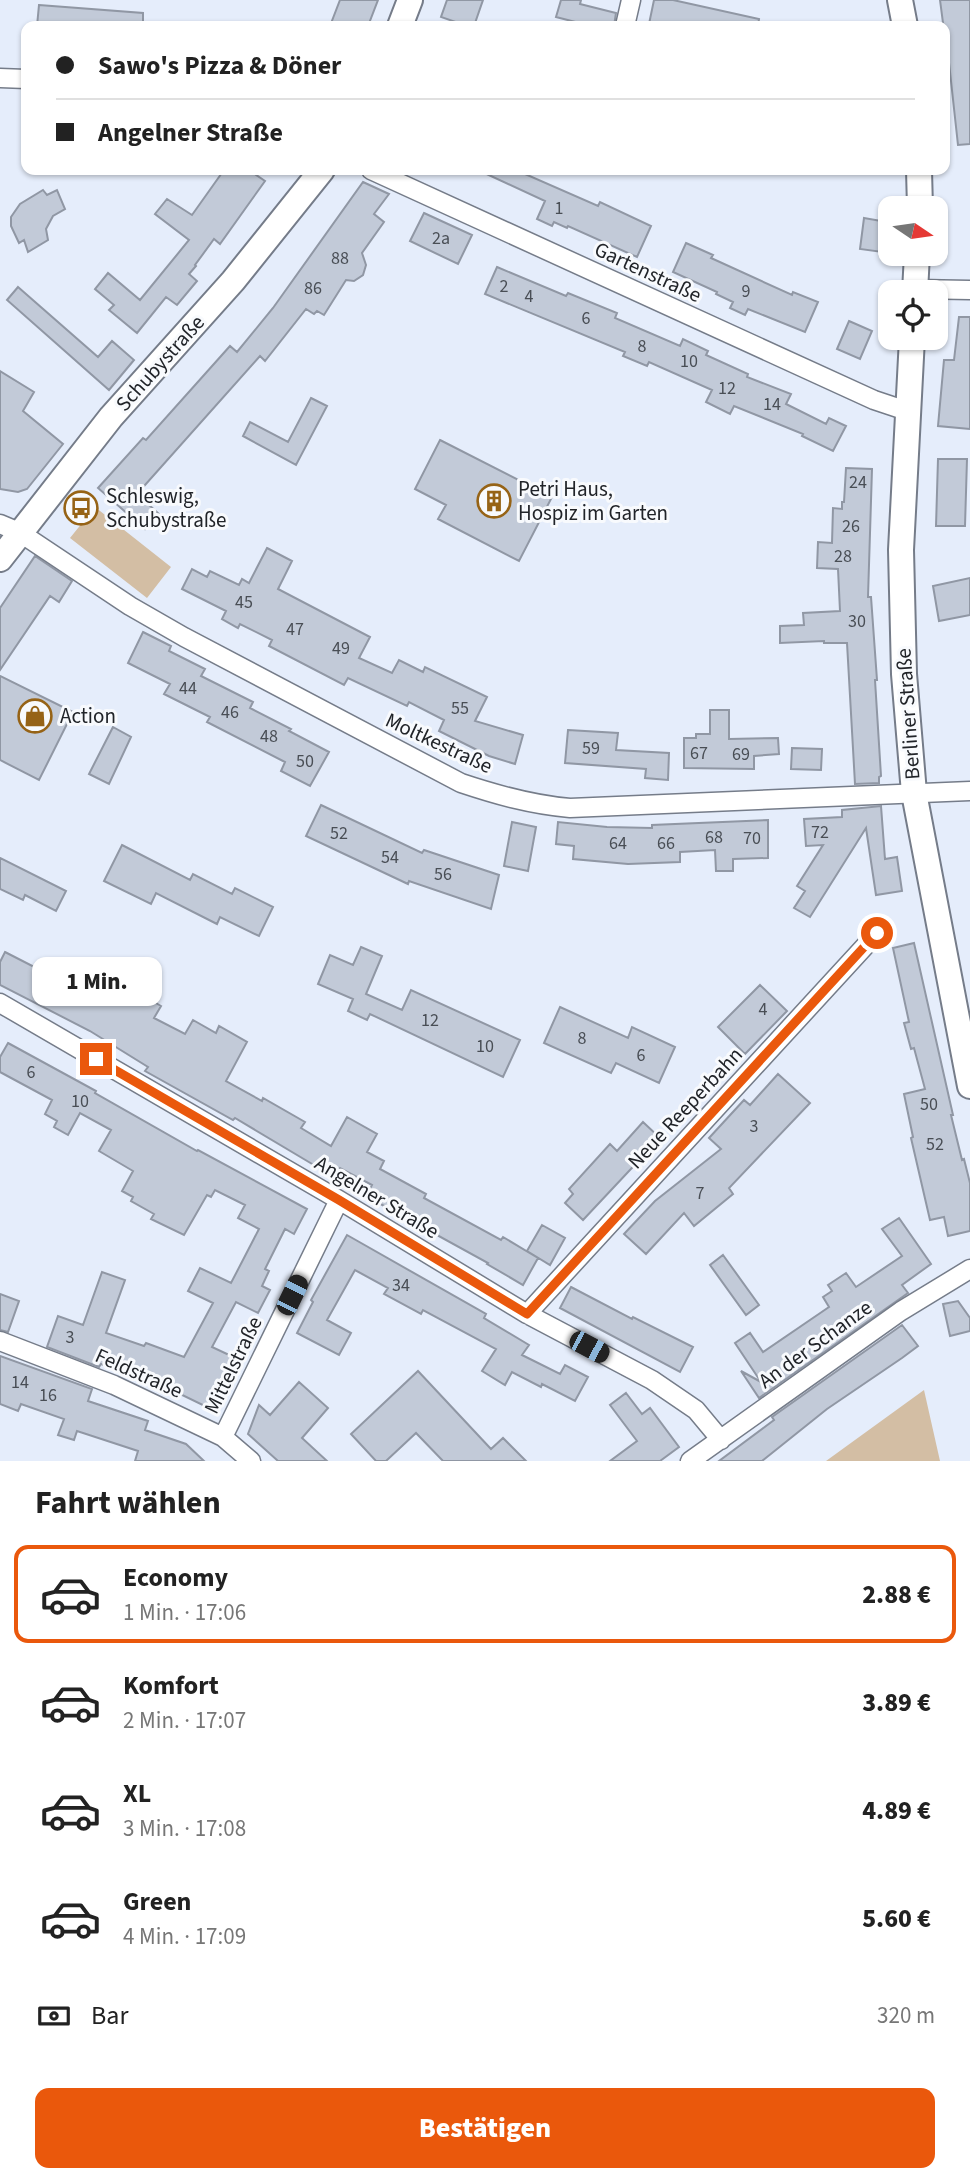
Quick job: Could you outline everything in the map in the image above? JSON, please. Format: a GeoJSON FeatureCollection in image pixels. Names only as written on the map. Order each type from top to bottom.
{"type":"FeatureCollection","features":[{"type":"Feature","properties":{"kind":"street"},"geometry":{"type":"LineString","coordinates":[[402,21],[410,0]]}},
{"type":"Feature","properties":{"kind":"street"},"geometry":{"type":"LineString","coordinates":[[626,21],[631,0]]}},
{"type":"Feature","properties":{"kind":"street"},"geometry":{"type":"LineString","coordinates":[[900,0],[904,21]]}},
{"type":"Feature","properties":{"kind":"street"},"geometry":{"type":"LineString","coordinates":[[0,78],[21,79]]}},
{"type":"Feature","properties":{"kind":"street","name":"Schubystraße"},"geometry":{"type":"LineString","coordinates":[[0,559],[9,528],[48,499],[111,417],[233,281],[318,175]]}},
{"type":"Feature","properties":{"kind":"street","name":"Gartenstraße"},"geometry":{"type":"LineString","coordinates":[[382,175],[874,400],[907,411]]}},
{"type":"Feature","properties":{"kind":"street"},"geometry":{"type":"LineString","coordinates":[[919,175],[920,196]]}},
{"type":"Feature","properties":{"kind":"street"},"geometry":{"type":"LineString","coordinates":[[948,290],[970,290]]}},
{"type":"Feature","properties":{"kind":"street","name":"Berliner Straße"},"geometry":{"type":"LineString","coordinates":[[911,350],[901,550],[904,674],[914,793],[970,1086]]}},
{"type":"Feature","properties":{"kind":"street","name":"Moltkestraße"},"geometry":{"type":"LineString","coordinates":[[9,528],[184,637],[461,783],[502,797],[570,808],[970,791]]}},
{"type":"Feature","properties":{"kind":"street","name":"Neue Reeperbahn"},"geometry":{"type":"LineString","coordinates":[[527,1314],[877,933]]}},
{"type":"Feature","properties":{"kind":"street","name":"Angelner Straße"},"geometry":{"type":"LineString","coordinates":[[0,1003],[339,1200],[527,1314],[652,1380],[696,1410],[721,1440]]}},
{"type":"Feature","properties":{"kind":"street","name":"Mittelstraße"},"geometry":{"type":"LineString","coordinates":[[223,1437],[339,1200]]}},
{"type":"Feature","properties":{"kind":"street","name":"An der Schanze"},"geometry":{"type":"LineString","coordinates":[[690,1461],[901,1311],[970,1269]]}},
{"type":"Feature","properties":{"kind":"street","name":"Feldstraße"},"geometry":{"type":"LineString","coordinates":[[0,1341],[114,1385],[223,1437],[251,1461]]}},
{"type":"Feature","properties":{"kind":"shaded area"},"geometry":{"type":"Polygon","coordinates":[[[95,507],[171,567],[147,598],[70,538],[95,507]]]}},
{"type":"Feature","properties":{"kind":"shaded area"},"geometry":{"type":"Polygon","coordinates":[[[924,1390],[940,1461],[826,1461],[924,1390]]]}},
{"type":"Feature","properties":{"kind":"building"},"geometry":{"type":"Polygon","coordinates":[[[340,0],[378,0],[370,21],[332,21],[340,0]]]}},
{"type":"Feature","properties":{"kind":"building"},"geometry":{"type":"Polygon","coordinates":[[[447,0],[483,0],[476,21],[453,21],[441,17],[447,0]]]}},
{"type":"Feature","properties":{"kind":"building"},"geometry":{"type":"Polygon","coordinates":[[[561,0],[581,0],[580,4],[616,13],[615,21],[572,21],[556,17],[561,0]]]}},
{"type":"Feature","properties":{"kind":"building"},"geometry":{"type":"Polygon","coordinates":[[[654,0],[673,0],[759,19],[759,21],[650,21],[654,0]]]}},
{"type":"Feature","properties":{"kind":"building"},"geometry":{"type":"Polygon","coordinates":[[[940,0],[970,0],[970,144],[958,145],[950,72],[950,21],[943,21],[940,0]]]}},
{"type":"Feature","properties":{"kind":"building"},"geometry":{"type":"Polygon","coordinates":[[[39,5],[143,13],[143,21],[37,21],[39,5]]]}},
{"type":"Feature","properties":{"kind":"building"},"geometry":{"type":"Polygon","coordinates":[[[220,175],[256,175],[265,181],[220,244],[214,239],[195,265],[189,274],[197,281],[177,305],[166,297],[137,333],[109,310],[114,305],[95,289],[108,273],[140,300],[189,240],[155,214],[167,199],[192,215],[220,175]]]}},
{"type":"Feature","properties":{"kind":"building"},"geometry":{"type":"Polygon","coordinates":[[[489,175],[527,175],[598,206],[600,202],[651,226],[637,257],[568,226],[567,228],[554,222],[552,226],[537,219],[545,201],[489,175]]]}},
{"type":"Feature","properties":{"kind":"building"},"geometry":{"type":"Polygon","coordinates":[[[363,182],[389,194],[374,214],[384,222],[362,253],[366,265],[363,275],[354,281],[346,280],[324,315],[317,311],[314,314],[306,309],[265,361],[260,356],[137,494],[159,514],[145,529],[98,488],[143,438],[146,440],[230,346],[237,352],[273,308],[363,182]]]}},
{"type":"Feature","properties":{"kind":"building"},"geometry":{"type":"Polygon","coordinates":[[[43,190],[47,195],[57,190],[65,209],[53,216],[46,229],[48,240],[28,252],[24,240],[19,243],[11,226],[11,217],[20,204],[43,190]]]}},
{"type":"Feature","properties":{"kind":"building"},"geometry":{"type":"Polygon","coordinates":[[[424,213],[472,235],[458,264],[410,241],[424,213]]]}},
{"type":"Feature","properties":{"kind":"building"},"geometry":{"type":"Polygon","coordinates":[[[864,218],[878,220],[878,251],[860,249],[864,218]]]}},
{"type":"Feature","properties":{"kind":"building"},"geometry":{"type":"Polygon","coordinates":[[[686,243],[713,255],[711,258],[792,295],[793,292],[818,302],[805,332],[748,309],[745,315],[730,308],[733,302],[716,294],[717,292],[673,272],[686,243]]]}},
{"type":"Feature","properties":{"kind":"building"},"geometry":{"type":"Polygon","coordinates":[[[497,267],[566,296],[568,293],[617,313],[615,318],[680,346],[683,339],[708,351],[706,355],[748,374],[747,377],[791,394],[786,404],[826,424],[829,418],[846,426],[833,451],[802,436],[803,434],[734,406],[730,414],[706,402],[712,390],[649,362],[647,366],[623,356],[625,352],[485,294],[497,267]]]}},
{"type":"Feature","properties":{"kind":"building"},"geometry":{"type":"Polygon","coordinates":[[[18,287],[98,357],[112,341],[134,360],[109,390],[7,300],[18,287]]]}},
{"type":"Feature","properties":{"kind":"building"},"geometry":{"type":"Polygon","coordinates":[[[959,317],[970,317],[970,429],[938,426],[944,360],[954,360],[959,317]]]}},
{"type":"Feature","properties":{"kind":"building"},"geometry":{"type":"Polygon","coordinates":[[[849,321],[872,331],[860,359],[837,349],[849,321]]]}},
{"type":"Feature","properties":{"kind":"building"},"geometry":{"type":"Polygon","coordinates":[[[0,371],[34,392],[23,411],[63,444],[27,489],[18,492],[0,489],[0,371]]]}},
{"type":"Feature","properties":{"kind":"building"},"geometry":{"type":"Polygon","coordinates":[[[311,398],[327,406],[296,465],[243,436],[250,422],[288,442],[311,398]]]}},
{"type":"Feature","properties":{"kind":"building","name":"Petri Haus, Hospiz im Garten"},"geometry":{"type":"Polygon","coordinates":[[[440,440],[552,497],[519,561],[438,519],[446,505],[415,489],[440,440]]]}},
{"type":"Feature","properties":{"kind":"building"},"geometry":{"type":"Polygon","coordinates":[[[938,459],[967,459],[965,526],[936,526],[938,459]]]}},
{"type":"Feature","properties":{"kind":"building"},"geometry":{"type":"Polygon","coordinates":[[[846,468],[872,469],[868,597],[871,597],[877,680],[881,776],[879,783],[855,784],[847,643],[780,643],[780,626],[804,625],[803,613],[840,611],[838,569],[817,568],[818,542],[832,543],[833,508],[842,509],[846,468]]]}},
{"type":"Feature","properties":{"kind":"building"},"geometry":{"type":"Polygon","coordinates":[[[267,548],[292,561],[278,589],[370,637],[359,658],[392,673],[399,660],[423,672],[425,667],[487,697],[475,721],[523,735],[515,764],[489,756],[439,731],[444,720],[409,702],[407,706],[348,678],[344,685],[269,646],[272,640],[240,624],[238,628],[222,619],[226,611],[182,589],[192,569],[207,577],[210,571],[239,585],[242,579],[249,583],[267,548]]]}},
{"type":"Feature","properties":{"kind":"building"},"geometry":{"type":"Polygon","coordinates":[[[35,556],[72,581],[59,602],[50,596],[0,670],[0,608],[35,556]]]}},
{"type":"Feature","properties":{"kind":"building"},"geometry":{"type":"Polygon","coordinates":[[[970,578],[970,615],[939,621],[933,586],[970,578]]]}},
{"type":"Feature","properties":{"kind":"building"},"geometry":{"type":"Polygon","coordinates":[[[143,632],[171,646],[169,651],[205,669],[201,676],[253,702],[250,708],[329,752],[310,786],[281,771],[285,762],[207,722],[210,717],[164,694],[170,684],[128,663],[143,632]]]}},
{"type":"Feature","properties":{"kind":"building","name":"Action"},"geometry":{"type":"Polygon","coordinates":[[[0,676],[73,712],[39,780],[0,760],[0,676]]]}},
{"type":"Feature","properties":{"kind":"building"},"geometry":{"type":"Polygon","coordinates":[[[710,710],[729,710],[729,739],[778,738],[779,754],[754,756],[754,769],[684,768],[684,738],[696,738],[696,734],[710,734],[710,710]]]}},
{"type":"Feature","properties":{"kind":"building"},"geometry":{"type":"Polygon","coordinates":[[[113,727],[131,737],[109,784],[89,774],[113,727]]]}},
{"type":"Feature","properties":{"kind":"building"},"geometry":{"type":"Polygon","coordinates":[[[568,730],[618,733],[616,750],[669,753],[668,780],[645,778],[646,769],[565,763],[568,730]]]}},
{"type":"Feature","properties":{"kind":"building"},"geometry":{"type":"Polygon","coordinates":[[[792,748],[822,749],[821,770],[791,769],[792,748]]]}},
{"type":"Feature","properties":{"kind":"building"},"geometry":{"type":"Polygon","coordinates":[[[321,805],[422,853],[424,850],[499,875],[491,909],[409,881],[408,884],[306,836],[321,805]]]}},
{"type":"Feature","properties":{"kind":"building"},"geometry":{"type":"Polygon","coordinates":[[[881,806],[885,859],[897,857],[902,891],[876,895],[866,828],[810,917],[794,908],[805,891],[797,886],[823,845],[806,846],[804,819],[842,817],[842,810],[881,806]]]}},
{"type":"Feature","properties":{"kind":"building"},"geometry":{"type":"Polygon","coordinates":[[[768,820],[768,858],[733,859],[733,871],[716,871],[715,850],[680,852],[680,862],[628,864],[573,859],[574,846],[556,844],[558,822],[652,828],[652,825],[768,820]]]}},
{"type":"Feature","properties":{"kind":"building"},"geometry":{"type":"Polygon","coordinates":[[[512,822],[536,827],[528,871],[504,866],[512,822]]]}},
{"type":"Feature","properties":{"kind":"building"},"geometry":{"type":"Polygon","coordinates":[[[122,845],[190,880],[193,874],[232,894],[235,888],[273,907],[259,936],[220,917],[217,924],[156,893],[151,904],[104,881],[122,845]]]}},
{"type":"Feature","properties":{"kind":"building"},"geometry":{"type":"Polygon","coordinates":[[[0,858],[66,891],[56,911],[25,895],[23,900],[0,889],[0,858]]]}},
{"type":"Feature","properties":{"kind":"building"},"geometry":{"type":"Polygon","coordinates":[[[914,943],[951,1115],[970,1183],[970,1231],[948,1236],[944,1217],[930,1220],[904,1094],[925,1089],[904,1023],[909,1022],[893,948],[914,943]]]}},
{"type":"Feature","properties":{"kind":"building"},"geometry":{"type":"Polygon","coordinates":[[[361,947],[382,956],[366,994],[402,1010],[411,990],[520,1040],[503,1077],[370,1014],[367,1020],[348,1011],[353,999],[318,984],[330,955],[353,965],[361,947]]]}},
{"type":"Feature","properties":{"kind":"building"},"geometry":{"type":"Polygon","coordinates":[[[5,952],[48,974],[46,978],[76,996],[85,978],[130,1004],[137,992],[161,1006],[154,1018],[185,1034],[193,1020],[216,1033],[219,1026],[247,1042],[226,1081],[305,1122],[301,1128],[331,1146],[347,1117],[377,1134],[367,1152],[384,1161],[380,1169],[426,1194],[424,1198],[501,1240],[503,1237],[538,1258],[523,1285],[366,1196],[372,1185],[340,1168],[334,1177],[235,1118],[233,1120],[145,1071],[148,1067],[90,1031],[0,985],[0,962],[5,952]]]}},
{"type":"Feature","properties":{"kind":"building"},"geometry":{"type":"Polygon","coordinates":[[[760,985],[787,1011],[745,1054],[718,1027],[760,985]]]}},
{"type":"Feature","properties":{"kind":"building"},"geometry":{"type":"Polygon","coordinates":[[[560,1007],[628,1038],[632,1027],[675,1047],[659,1083],[616,1063],[611,1073],[544,1043],[560,1007]]]}},
{"type":"Feature","properties":{"kind":"building"},"geometry":{"type":"Polygon","coordinates":[[[8,1043],[197,1151],[307,1209],[294,1234],[285,1229],[265,1269],[269,1271],[262,1286],[270,1290],[258,1313],[236,1302],[212,1347],[242,1361],[217,1412],[172,1390],[47,1347],[58,1316],[83,1325],[102,1272],[125,1280],[106,1333],[144,1346],[146,1343],[184,1357],[213,1303],[188,1291],[200,1268],[231,1283],[259,1229],[238,1218],[245,1205],[215,1190],[211,1197],[207,1195],[184,1235],[151,1219],[154,1214],[131,1201],[133,1197],[122,1191],[133,1171],[99,1151],[111,1130],[80,1113],[68,1135],[54,1127],[57,1121],[45,1114],[52,1100],[0,1072],[0,1057],[8,1043]]]}},
{"type":"Feature","properties":{"kind":"building"},"geometry":{"type":"Polygon","coordinates":[[[778,1074],[810,1103],[729,1188],[733,1194],[694,1226],[684,1213],[646,1254],[624,1234],[655,1201],[721,1149],[709,1138],[744,1100],[750,1105],[778,1074]]]}},
{"type":"Feature","properties":{"kind":"building"},"geometry":{"type":"Polygon","coordinates":[[[643,1122],[660,1138],[583,1220],[565,1203],[573,1194],[569,1189],[610,1144],[617,1151],[643,1122]]]}},
{"type":"Feature","properties":{"kind":"building"},"geometry":{"type":"Polygon","coordinates":[[[899,1218],[931,1264],[902,1285],[908,1293],[759,1398],[741,1371],[761,1382],[735,1343],[750,1333],[763,1352],[829,1307],[823,1297],[832,1291],[828,1285],[846,1273],[856,1287],[902,1256],[882,1229],[899,1218]]]}},
{"type":"Feature","properties":{"kind":"building"},"geometry":{"type":"Polygon","coordinates":[[[542,1225],[565,1238],[550,1265],[527,1251],[542,1225]]]}},
{"type":"Feature","properties":{"kind":"building"},"geometry":{"type":"Polygon","coordinates":[[[347,1235],[486,1314],[484,1318],[529,1345],[522,1355],[560,1374],[565,1365],[588,1377],[575,1401],[512,1372],[505,1385],[482,1371],[496,1349],[423,1310],[421,1314],[384,1294],[388,1288],[355,1270],[327,1320],[351,1333],[339,1355],[297,1333],[313,1302],[311,1300],[347,1235]]]}},
{"type":"Feature","properties":{"kind":"building"},"geometry":{"type":"Polygon","coordinates":[[[723,1255],[759,1305],[746,1315],[710,1265],[723,1255]]]}},
{"type":"Feature","properties":{"kind":"building"},"geometry":{"type":"Polygon","coordinates":[[[571,1287],[693,1347],[680,1372],[560,1308],[571,1287]]]}},
{"type":"Feature","properties":{"kind":"building"},"geometry":{"type":"Polygon","coordinates":[[[0,1294],[19,1301],[8,1332],[0,1330],[0,1294]]]}},
{"type":"Feature","properties":{"kind":"building"},"geometry":{"type":"Polygon","coordinates":[[[958,1301],[970,1318],[970,1331],[950,1336],[943,1304],[958,1301]]]}},
{"type":"Feature","properties":{"kind":"building"},"geometry":{"type":"Polygon","coordinates":[[[902,1325],[918,1346],[902,1358],[827,1409],[762,1461],[719,1461],[774,1420],[772,1417],[902,1325]]]}},
{"type":"Feature","properties":{"kind":"building"},"geometry":{"type":"Polygon","coordinates":[[[0,1356],[92,1389],[88,1401],[148,1421],[145,1430],[186,1444],[204,1461],[135,1461],[138,1451],[77,1431],[74,1440],[58,1435],[64,1419],[21,1404],[18,1411],[0,1404],[0,1356]]]}},
{"type":"Feature","properties":{"kind":"building"},"geometry":{"type":"Polygon","coordinates":[[[418,1371],[491,1449],[503,1438],[526,1461],[443,1461],[416,1433],[386,1461],[376,1461],[351,1434],[418,1371]]]}},
{"type":"Feature","properties":{"kind":"building"},"geometry":{"type":"Polygon","coordinates":[[[299,1382],[328,1408],[302,1438],[327,1461],[278,1461],[248,1434],[259,1405],[270,1415],[299,1382]]]}},
{"type":"Feature","properties":{"kind":"building"},"geometry":{"type":"Polygon","coordinates":[[[626,1393],[642,1414],[650,1408],[679,1447],[660,1461],[610,1461],[637,1441],[610,1405],[626,1393]]]}},
{"type":"Feature","properties":{"kind":"place","name":"Petri Haus, Hospiz im Garten"},"geometry":{"type":"Point","coordinates":[494,501]}},
{"type":"Feature","properties":{"kind":"place","name":"Schleswig, Schubystraße"},"geometry":{"type":"Point","coordinates":[81,508]}},
{"type":"Feature","properties":{"kind":"place","name":"Action"},"geometry":{"type":"Point","coordinates":[35,716]}},
{"type":"Feature","properties":{"kind":"route"},"geometry":{"type":"LineString","coordinates":[[96,1059],[339,1200],[527,1314],[877,933]]}}]}
